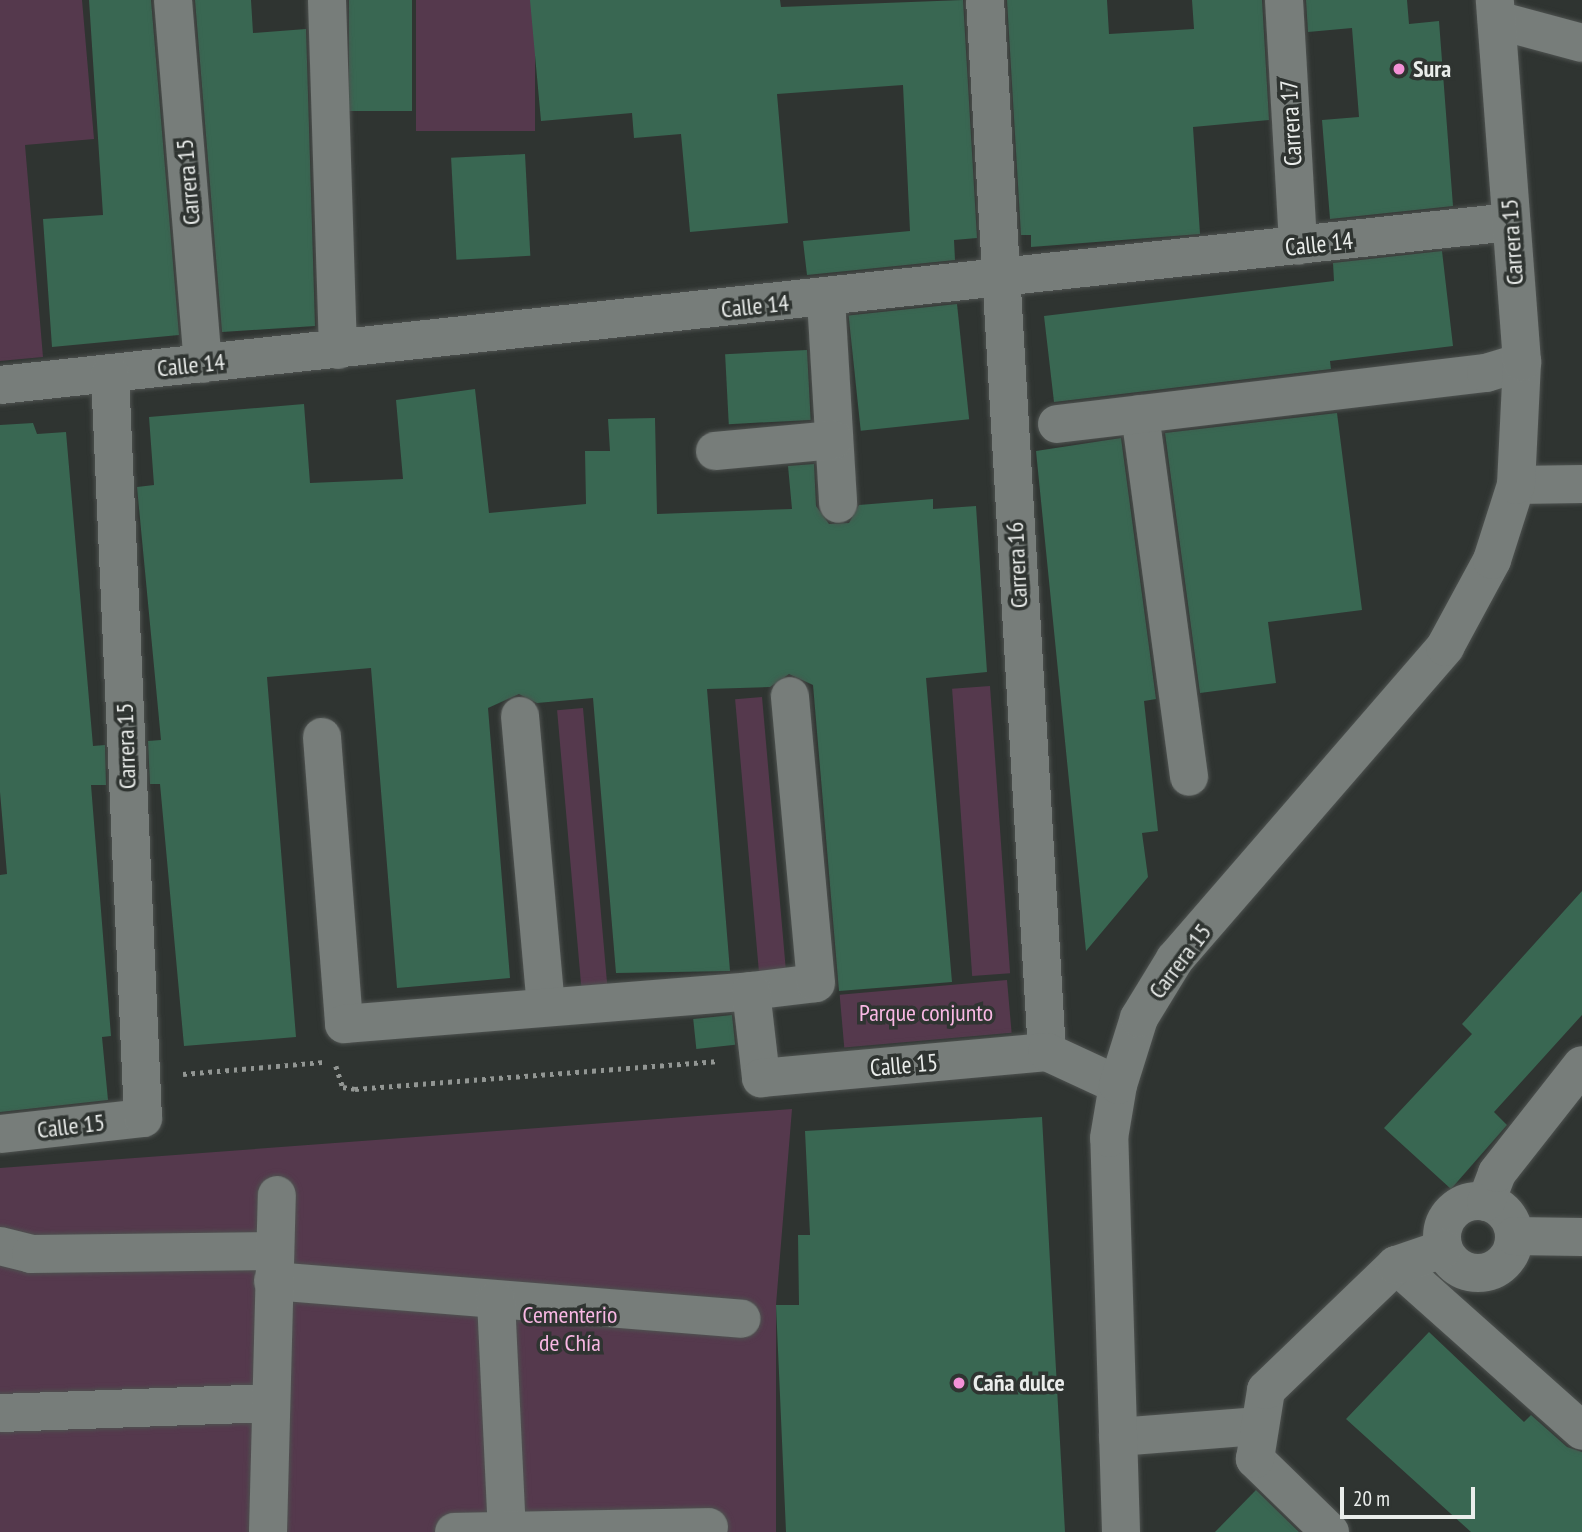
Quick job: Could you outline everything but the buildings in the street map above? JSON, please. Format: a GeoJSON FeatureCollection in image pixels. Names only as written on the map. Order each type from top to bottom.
{"type":"FeatureCollection","features":[{"type":"Feature","properties":{"kind":"street","name":"Carrera 15"},"geometry":{"type":"LineString","coordinates":[[173,0],[203,364]]}},
{"type":"Feature","properties":{"kind":"street"},"geometry":{"type":"LineString","coordinates":[[327,0],[338,350]]}},
{"type":"Feature","properties":{"kind":"street","name":"Carrera 16"},"geometry":{"type":"LineString","coordinates":[[985,0],[1046,1052]]}},
{"type":"Feature","properties":{"kind":"street","name":"Carrera 17"},"geometry":{"type":"LineString","coordinates":[[1284,0],[1298,246]]}},
{"type":"Feature","properties":{"kind":"street","name":"Carrera 15"},"geometry":{"type":"LineString","coordinates":[[1121,1532],[1108,1190],[1118,1085],[1139,1018],[1175,959],[1445,647],[1492,560],[1516,485],[1522,362],[1496,10]]}},
{"type":"Feature","properties":{"kind":"street"},"geometry":{"type":"LineString","coordinates":[[1496,10],[1582,43]]}},
{"type":"Feature","properties":{"kind":"street","name":"Calle 14"},"geometry":{"type":"LineString","coordinates":[[0,385],[826,299],[1510,222]]}},
{"type":"Feature","properties":{"kind":"street"},"geometry":{"type":"LineString","coordinates":[[826,299],[838,504]]}},
{"type":"Feature","properties":{"kind":"street"},"geometry":{"type":"LineString","coordinates":[[1057,424],[1468,374],[1522,362]]}},
{"type":"Feature","properties":{"kind":"street","name":"Carrera 15"},"geometry":{"type":"LineString","coordinates":[[110,374],[143,1118]]}},
{"type":"Feature","properties":{"kind":"street"},"geometry":{"type":"LineString","coordinates":[[1140,414],[1189,777]]}},
{"type":"Feature","properties":{"kind":"street"},"geometry":{"type":"LineString","coordinates":[[715,451],[833,440]]}},
{"type":"Feature","properties":{"kind":"street"},"geometry":{"type":"LineString","coordinates":[[1516,485],[1570,486]]}},
{"type":"Feature","properties":{"kind":"street"},"geometry":{"type":"LineString","coordinates":[[322,737],[344,1024],[546,1005],[751,991],[816,983],[790,696]]}},
{"type":"Feature","properties":{"kind":"street"},"geometry":{"type":"LineString","coordinates":[[520,716],[546,1005]]}},
{"type":"Feature","properties":{"kind":"street"},"geometry":{"type":"LineString","coordinates":[[751,991],[760,1068]]}},
{"type":"Feature","properties":{"kind":"street"},"geometry":{"type":"LineString","coordinates":[[1046,1052],[1118,1085]]}},
{"type":"Feature","properties":{"kind":"street","name":"Calle 15"},"geometry":{"type":"LineString","coordinates":[[760,1068],[1046,1052]]}},
{"type":"Feature","properties":{"kind":"street"},"geometry":{"type":"LineString","coordinates":[[1486,1202],[1497,1173],[1582,1065]]}},
{"type":"Feature","properties":{"kind":"street","name":"Calle 15"},"geometry":{"type":"LineString","coordinates":[[0,1134],[143,1118]]}},
{"type":"Feature","properties":{"kind":"street"},"geometry":{"type":"LineString","coordinates":[[268,1532],[277,1195]]}},
{"type":"Feature","properties":{"kind":"street"},"geometry":{"type":"LineString","coordinates":[[1486,1202],[1501,1209],[1514,1236],[1499,1266],[1483,1273],[1452,1263],[1443,1249],[1442,1233],[1457,1207],[1486,1202]]}},
{"type":"Feature","properties":{"kind":"street"},"geometry":{"type":"LineString","coordinates":[[1514,1236],[1582,1237]]}},
{"type":"Feature","properties":{"kind":"street"},"geometry":{"type":"LineString","coordinates":[[0,1246],[31,1254],[274,1266],[496,1300],[741,1319]]}},
{"type":"Feature","properties":{"kind":"street"},"geometry":{"type":"LineString","coordinates":[[1330,1532],[1255,1459],[1257,1426],[1266,1390],[1396,1265],[1443,1249]]}},
{"type":"Feature","properties":{"kind":"street"},"geometry":{"type":"LineString","coordinates":[[1396,1265],[1582,1431]]}},
{"type":"Feature","properties":{"kind":"street"},"geometry":{"type":"LineString","coordinates":[[496,1300],[507,1531]]}},
{"type":"Feature","properties":{"kind":"street"},"geometry":{"type":"LineString","coordinates":[[0,1413],[271,1403]]}},
{"type":"Feature","properties":{"kind":"street"},"geometry":{"type":"LineString","coordinates":[[1118,1437],[1257,1426]]}},
{"type":"Feature","properties":{"kind":"street"},"geometry":{"type":"LineString","coordinates":[[454,1532],[709,1527]]}},
{"type":"Feature","properties":{"kind":"path"},"geometry":{"type":"LineString","coordinates":[[140,1077],[325,1062],[337,1066],[343,1087],[355,1089],[760,1068]]}},
{"type":"Feature","properties":{"kind":"green space"},"geometry":{"type":"Polygon","coordinates":[[[0,0],[82,0],[94,139],[25,145],[43,357],[0,361],[0,0]]]}},
{"type":"Feature","properties":{"kind":"green space"},"geometry":{"type":"Polygon","coordinates":[[[416,0],[535,0],[535,131],[416,131],[416,0]]]}},
{"type":"Feature","properties":{"kind":"green space"},"geometry":{"type":"Polygon","coordinates":[[[990,686],[1010,973],[972,976],[952,689],[990,686]]]}},
{"type":"Feature","properties":{"kind":"green space"},"geometry":{"type":"Polygon","coordinates":[[[762,697],[786,977],[760,979],[735,699],[762,697]]]}},
{"type":"Feature","properties":{"kind":"green space"},"geometry":{"type":"Polygon","coordinates":[[[583,708],[607,986],[581,988],[557,710],[583,708]]]}},
{"type":"Feature","properties":{"kind":"green space","name":"Parque conjunto"},"geometry":{"type":"Polygon","coordinates":[[[1007,980],[1012,1033],[844,1047],[840,995],[1007,980]]]}},
{"type":"Feature","properties":{"kind":"green space","name":"Cementerio de Chía"},"geometry":{"type":"Polygon","coordinates":[[[792,1109],[776,1305],[776,1532],[0,1532],[0,1168],[792,1109]]]}},
{"type":"Feature","properties":{"kind":"place","name":"Sura"},"geometry":{"type":"Point","coordinates":[1399,69]}},
{"type":"Feature","properties":{"kind":"place","name":"Caña dulce"},"geometry":{"type":"Point","coordinates":[959,1383]}}]}
